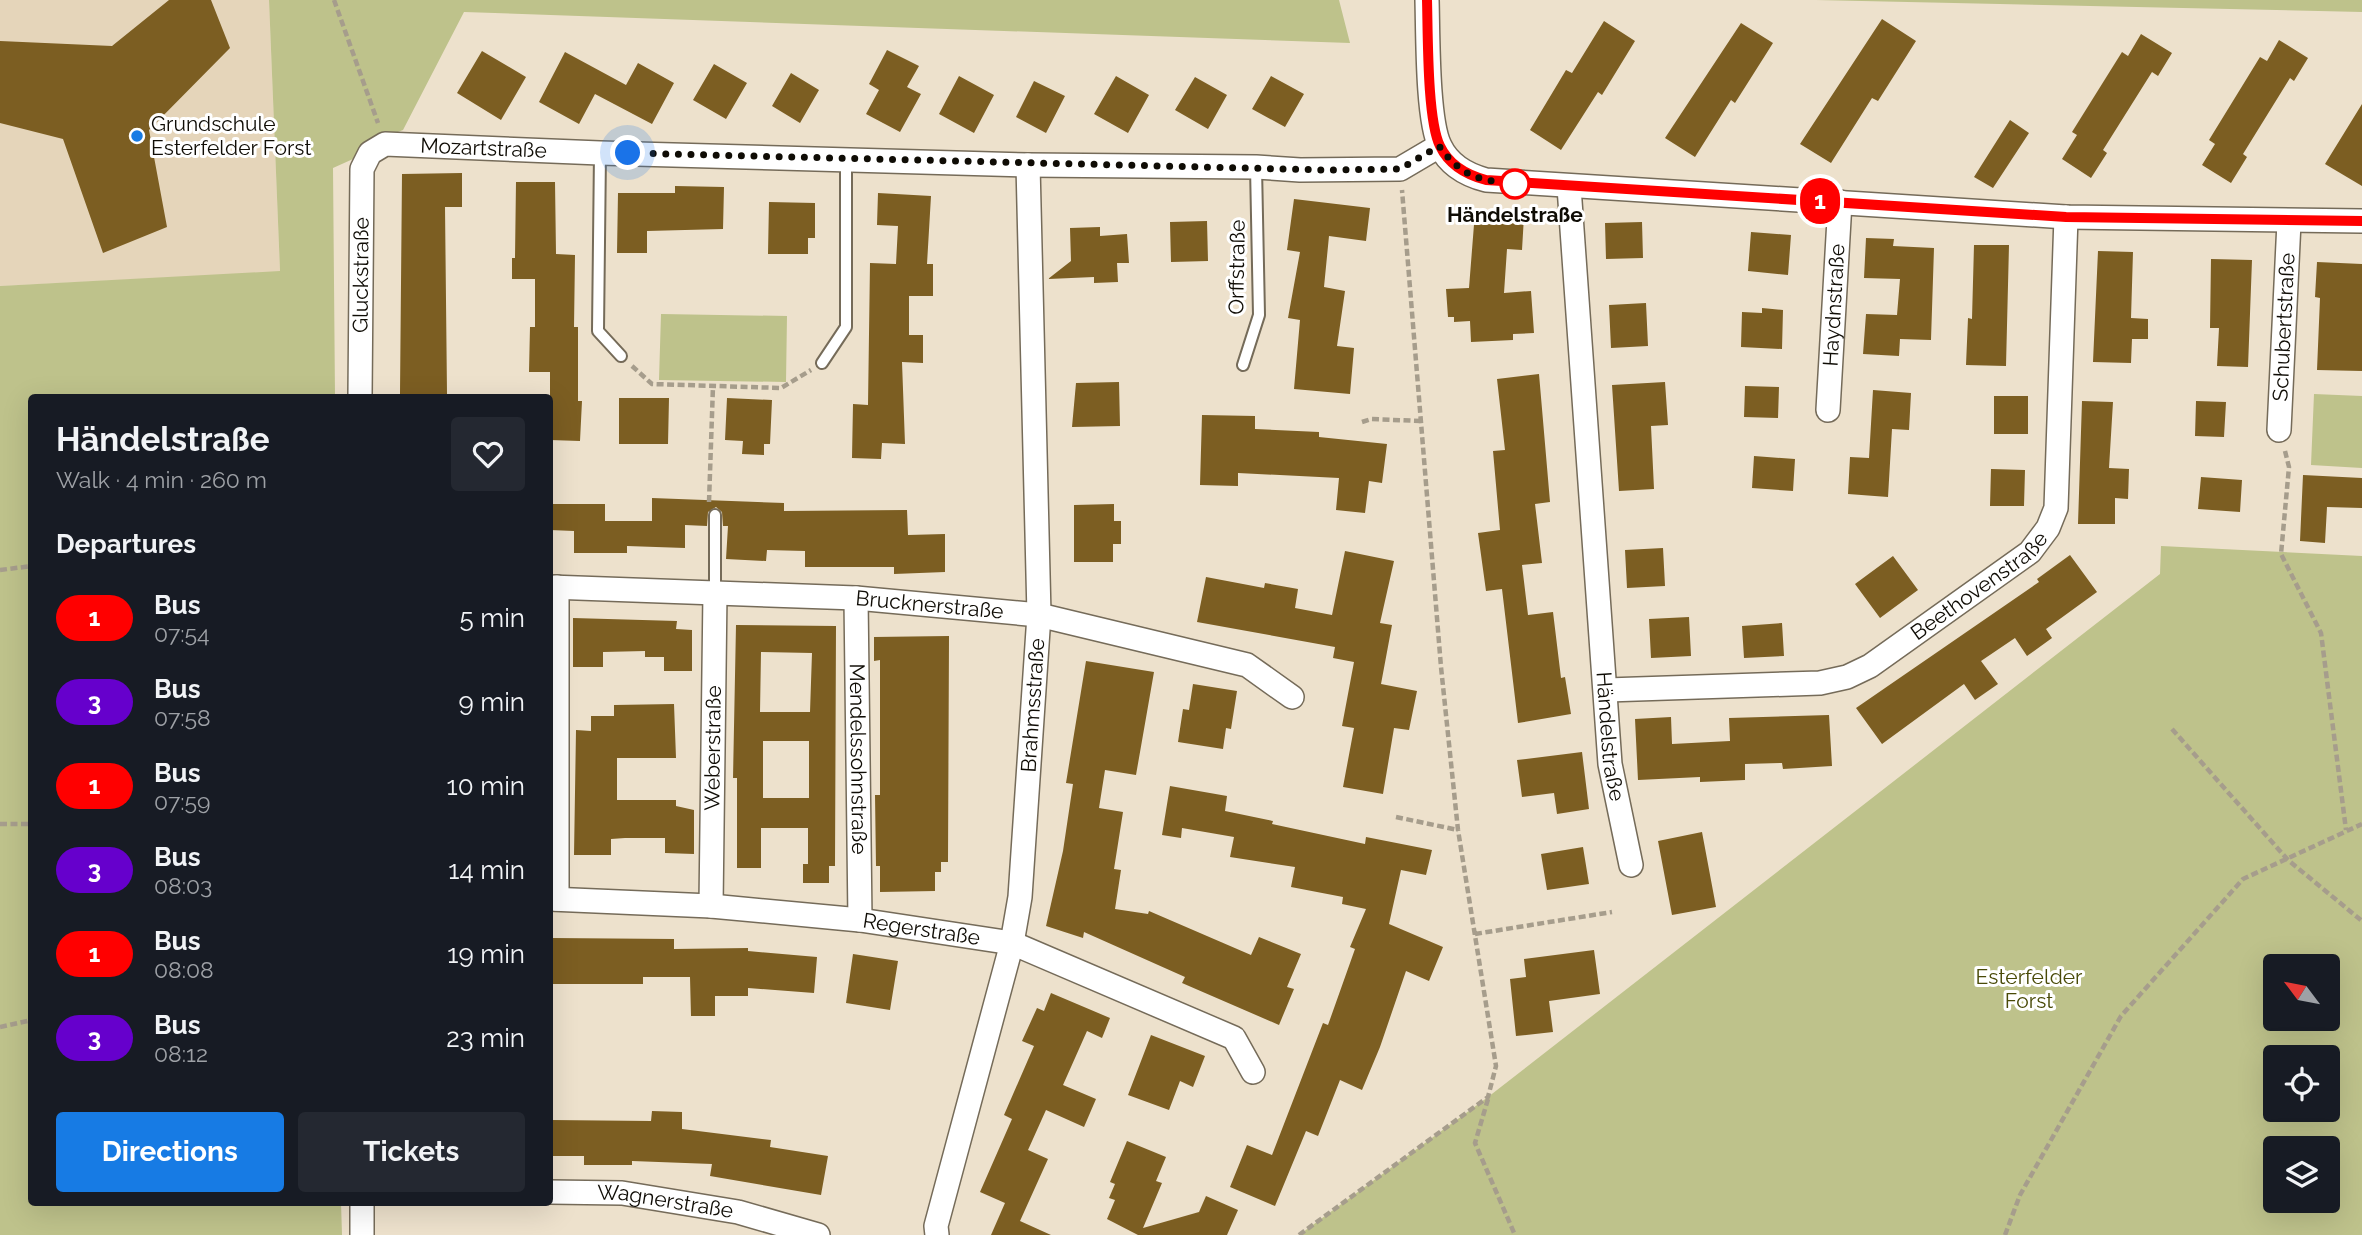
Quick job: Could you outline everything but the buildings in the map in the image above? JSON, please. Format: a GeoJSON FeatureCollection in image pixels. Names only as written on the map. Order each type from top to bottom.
{"type":"FeatureCollection","features":[{"type":"Feature","properties":{"kind":"street"},"geometry":{"type":"LineString","coordinates":[[1427,0],[1433,124],[1439,146],[1451,161],[1468,175],[1508,183],[2066,217],[2362,222]]}},
{"type":"Feature","properties":{"kind":"street","name":"Mozartstraße"},"geometry":{"type":"LineString","coordinates":[[377,148],[1300,170],[1400,169],[1439,146]]}},
{"type":"Feature","properties":{"kind":"street","name":"Gluckstraße"},"geometry":{"type":"LineString","coordinates":[[360,394],[362,169],[377,148]]}},
{"type":"Feature","properties":{"kind":"street","name":"Brahmsstraße"},"geometry":{"type":"LineString","coordinates":[[937,1235],[936,1226],[1012,943],[1020,897],[1039,615],[1028,165]]}},
{"type":"Feature","properties":{"kind":"street","name":"Händelstraße"},"geometry":{"type":"LineString","coordinates":[[1569,187],[1607,690],[1610,764],[1631,865]]}},
{"type":"Feature","properties":{"kind":"street","name":"Haydnstraße"},"geometry":{"type":"LineString","coordinates":[[1828,410],[1840,202]]}},
{"type":"Feature","properties":{"kind":"street","name":"Beethovenstraße"},"geometry":{"type":"LineString","coordinates":[[1607,690],[1820,683],[1847,677],[1870,666],[2030,552],[2048,528],[2056,508],[2066,217]]}},
{"type":"Feature","properties":{"kind":"street","name":"Schubertstraße"},"geometry":{"type":"LineString","coordinates":[[2279,430],[2290,222]]}},
{"type":"Feature","properties":{"kind":"street"},"geometry":{"type":"LineString","coordinates":[[553,587],[553,899]]}},
{"type":"Feature","properties":{"kind":"street","name":"Brucknerstraße"},"geometry":{"type":"LineString","coordinates":[[553,587],[856,598],[1039,615],[1247,665],[1292,697]]}},
{"type":"Feature","properties":{"kind":"street","name":"Weberstraße"},"geometry":{"type":"LineString","coordinates":[[711,906],[715,592]]}},
{"type":"Feature","properties":{"kind":"street","name":"Mendelssohnstraße"},"geometry":{"type":"LineString","coordinates":[[856,598],[860,920]]}},
{"type":"Feature","properties":{"kind":"street","name":"Regerstraße"},"geometry":{"type":"LineString","coordinates":[[553,899],[711,906],[860,920],[1012,943],[1234,1038],[1253,1072]]}},
{"type":"Feature","properties":{"kind":"street","name":"Wagnerstraße"},"geometry":{"type":"LineString","coordinates":[[553,1192],[622,1193],[738,1212],[818,1235]]}},
{"type":"Feature","properties":{"kind":"street"},"geometry":{"type":"LineString","coordinates":[[362,1206],[362,1235]]}},
{"type":"Feature","properties":{"kind":"lane"},"geometry":{"type":"LineString","coordinates":[[600,153],[598,331],[621,356]]}},
{"type":"Feature","properties":{"kind":"lane"},"geometry":{"type":"LineString","coordinates":[[822,363],[846,327],[846,158]]}},
{"type":"Feature","properties":{"kind":"lane","name":"Orffstraße"},"geometry":{"type":"LineString","coordinates":[[1243,365],[1259,315],[1256,167]]}},
{"type":"Feature","properties":{"kind":"lane"},"geometry":{"type":"LineString","coordinates":[[715,515],[715,592]]}},
{"type":"Feature","properties":{"kind":"path"},"geometry":{"type":"LineString","coordinates":[[334,0],[377,148]]}},
{"type":"Feature","properties":{"kind":"path"},"geometry":{"type":"LineString","coordinates":[[1400,169],[1458,830],[1496,1066],[1475,1143],[1515,1235]]}},
{"type":"Feature","properties":{"kind":"path"},"geometry":{"type":"LineString","coordinates":[[621,356],[652,384],[781,388],[822,363]]}},
{"type":"Feature","properties":{"kind":"path"},"geometry":{"type":"LineString","coordinates":[[713,386],[709,505],[715,515]]}},
{"type":"Feature","properties":{"kind":"path"},"geometry":{"type":"LineString","coordinates":[[1362,422],[1371,419],[1421,421]]}},
{"type":"Feature","properties":{"kind":"path"},"geometry":{"type":"LineString","coordinates":[[2279,430],[2288,467],[2281,554],[2321,633],[2346,830]]}},
{"type":"Feature","properties":{"kind":"path"},"geometry":{"type":"LineString","coordinates":[[0,570],[28,566]]}},
{"type":"Feature","properties":{"kind":"path"},"geometry":{"type":"LineString","coordinates":[[2172,729],[2288,860],[2362,921]]}},
{"type":"Feature","properties":{"kind":"path"},"geometry":{"type":"LineString","coordinates":[[1396,817],[1458,830]]}},
{"type":"Feature","properties":{"kind":"path"},"geometry":{"type":"LineString","coordinates":[[0,824],[28,824]]}},
{"type":"Feature","properties":{"kind":"path"},"geometry":{"type":"LineString","coordinates":[[2005,1235],[2020,1195],[2121,1016],[2242,879],[2362,824]]}},
{"type":"Feature","properties":{"kind":"path"},"geometry":{"type":"LineString","coordinates":[[1475,934],[1612,912]]}},
{"type":"Feature","properties":{"kind":"path"},"geometry":{"type":"LineString","coordinates":[[0,1027],[28,1021]]}},
{"type":"Feature","properties":{"kind":"path"},"geometry":{"type":"LineString","coordinates":[[1299,1235],[1488,1097]]}},
{"type":"Feature","properties":{"kind":"shaded area","name":"Grundschule Esterfelder Forst"},"geometry":{"type":"Polygon","coordinates":[[[0,0],[269,0],[280,272],[0,286],[0,0]]]}},
{"type":"Feature","properties":{"kind":"green space"},"geometry":{"type":"Polygon","coordinates":[[[269,0],[1339,0],[1350,43],[464,12],[403,130],[367,144],[353,159],[333,168],[335,394],[28,394],[28,1206],[341,1206],[342,1235],[0,1235],[0,286],[280,271],[269,0]]]}},
{"type":"Feature","properties":{"kind":"green space"},"geometry":{"type":"Polygon","coordinates":[[[1816,0],[2362,0],[2362,12],[1816,0]]]}},
{"type":"Feature","properties":{"kind":"green space"},"geometry":{"type":"Polygon","coordinates":[[[661,314],[787,316],[786,382],[659,380],[661,314]]]}},
{"type":"Feature","properties":{"kind":"green space"},"geometry":{"type":"Polygon","coordinates":[[[2314,394],[2362,396],[2362,468],[2311,465],[2314,394]]]}},
{"type":"Feature","properties":{"kind":"green space","name":"Esterfelder Forst"},"geometry":{"type":"Polygon","coordinates":[[[2161,546],[2362,556],[2362,1235],[1299,1235],[1488,1097],[2160,574],[2161,546]]]}},
{"type":"Feature","properties":{"kind":"bus line","name":"1"},"geometry":{"type":"LineString","coordinates":[[1427,0],[1433,124],[1439,146],[1451,161],[1468,175],[1486,180],[1562,187],[2066,217],[2362,221]]}},
{"type":"Feature","properties":{"kind":"place","name":"Grundschule Esterfelder Forst"},"geometry":{"type":"Point","coordinates":[137,136]}},
{"type":"Feature","properties":{"kind":"place","name":"Händelstraße"},"geometry":{"type":"Point","coordinates":[1515,184]}},
{"type":"Feature","properties":{"kind":"route"},"geometry":{"type":"LineString","coordinates":[[628,153],[1028,165],[1325,170],[1400,169],[1439,146],[1451,161],[1468,175],[1515,184]]}}]}
